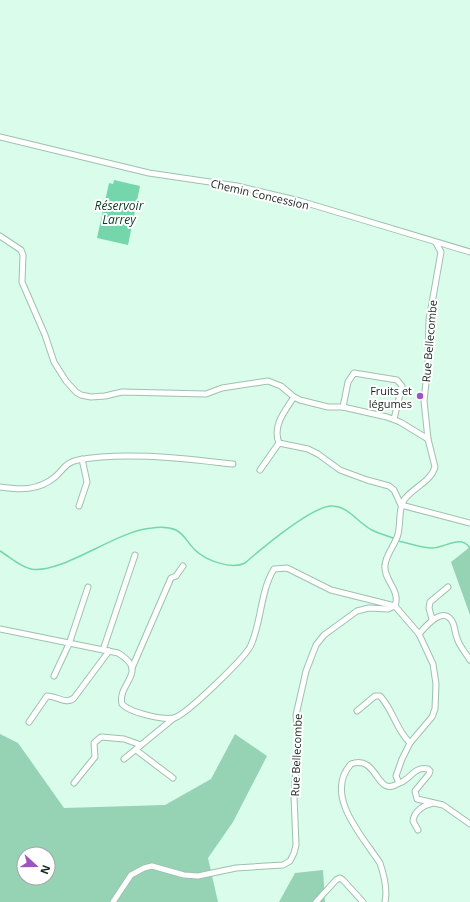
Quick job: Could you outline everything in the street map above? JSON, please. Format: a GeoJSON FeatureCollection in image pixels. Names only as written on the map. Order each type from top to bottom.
{"type":"FeatureCollection","features":[{"type":"Feature","properties":{"kind":"street","name":"Chemin Concession"},"geometry":{"type":"LineString","coordinates":[[0,137],[149,173],[237,186],[300,201],[470,252]]}},
{"type":"Feature","properties":{"kind":"street"},"geometry":{"type":"LineString","coordinates":[[0,236],[21,250],[23,255],[22,282],[45,334],[54,362],[66,381],[76,392],[90,397],[105,396],[122,392],[198,395],[213,393],[222,388],[245,386],[265,381],[282,386],[294,397],[328,407],[343,407],[394,419],[428,439]]}},
{"type":"Feature","properties":{"kind":"street","name":"Rue Bellecombe"},"geometry":{"type":"LineString","coordinates":[[401,505],[411,492],[434,472],[435,460],[428,439],[424,401],[428,363],[429,320],[441,252],[436,243]]}},
{"type":"Feature","properties":{"kind":"street"},"geometry":{"type":"LineString","coordinates":[[343,407],[348,382],[354,373],[397,380],[402,386],[394,419]]}},
{"type":"Feature","properties":{"kind":"street"},"geometry":{"type":"LineString","coordinates":[[279,443],[276,436],[277,427],[294,397]]}},
{"type":"Feature","properties":{"kind":"street"},"geometry":{"type":"LineString","coordinates":[[260,470],[279,443]]}},
{"type":"Feature","properties":{"kind":"street"},"geometry":{"type":"LineString","coordinates":[[279,443],[308,449],[318,454],[340,470],[389,486],[397,494],[401,505],[398,535],[385,564],[385,570],[397,599],[395,606]]}},
{"type":"Feature","properties":{"kind":"street"},"geometry":{"type":"LineString","coordinates":[[0,487],[18,490],[30,489],[54,478],[69,463],[98,458],[164,457],[233,464]]}},
{"type":"Feature","properties":{"kind":"street"},"geometry":{"type":"LineString","coordinates":[[79,506],[87,482],[82,460]]}},
{"type":"Feature","properties":{"kind":"street"},"geometry":{"type":"LineString","coordinates":[[401,505],[470,523]]}},
{"type":"Feature","properties":{"kind":"street"},"geometry":{"type":"LineString","coordinates":[[103,650],[135,555]]}},
{"type":"Feature","properties":{"kind":"street"},"geometry":{"type":"LineString","coordinates":[[175,717],[166,718],[146,715],[124,706],[122,698],[131,676],[132,668],[171,578],[176,576],[183,566]]}},
{"type":"Feature","properties":{"kind":"street"},"geometry":{"type":"LineString","coordinates":[[124,759],[175,717],[186,712],[227,673],[250,647],[267,582],[274,569],[287,568],[331,590],[395,606],[419,634],[433,664],[436,684],[435,709],[432,717],[410,743],[402,759],[396,776],[399,783]]}},
{"type":"Feature","properties":{"kind":"street"},"geometry":{"type":"LineString","coordinates":[[432,619],[429,608],[430,602],[448,587]]}},
{"type":"Feature","properties":{"kind":"street"},"geometry":{"type":"LineString","coordinates":[[54,676],[69,644],[88,588]]}},
{"type":"Feature","properties":{"kind":"street","name":"Rue Bellecombe"},"geometry":{"type":"LineString","coordinates":[[113,902],[131,875],[148,867],[160,867],[184,875],[198,876],[236,868],[283,865],[290,861],[296,845],[294,796],[298,739],[296,715],[306,671],[316,645],[324,635],[357,611],[369,608],[388,609],[395,606]]}},
{"type":"Feature","properties":{"kind":"street"},"geometry":{"type":"LineString","coordinates":[[419,634],[432,619],[445,616],[452,621],[458,642],[470,660]]}},
{"type":"Feature","properties":{"kind":"street"},"geometry":{"type":"LineString","coordinates":[[0,628],[69,644],[109,651],[126,658],[132,668]]}},
{"type":"Feature","properties":{"kind":"street"},"geometry":{"type":"LineString","coordinates":[[29,722],[47,696],[71,701],[109,651]]}},
{"type":"Feature","properties":{"kind":"street"},"geometry":{"type":"LineString","coordinates":[[357,711],[375,696],[380,696],[389,705],[398,730],[410,743]]}},
{"type":"Feature","properties":{"kind":"street"},"geometry":{"type":"LineString","coordinates":[[74,783],[95,756],[94,743],[101,737],[124,739],[141,745]]}},
{"type":"Feature","properties":{"kind":"street"},"geometry":{"type":"LineString","coordinates":[[136,750],[173,778]]}},
{"type":"Feature","properties":{"kind":"street"},"geometry":{"type":"LineString","coordinates":[[385,902],[386,891],[380,863],[346,811],[341,796],[342,784],[347,768],[351,764],[361,762],[370,766],[382,784],[387,787],[394,787],[405,781],[413,772],[419,769],[428,769],[430,774],[418,787],[415,796],[423,801],[437,803],[470,824]]}},
{"type":"Feature","properties":{"kind":"street"},"geometry":{"type":"LineString","coordinates":[[418,830],[413,821],[415,815],[428,804],[437,803]]}},
{"type":"Feature","properties":{"kind":"street"},"geometry":{"type":"LineString","coordinates":[[316,902],[336,880],[340,878],[344,880],[363,902]]}},
{"type":"Feature","properties":{"kind":"shaded area"},"geometry":{"type":"Polygon","coordinates":[[[470,547],[470,615],[451,562],[470,547]]]}},
{"type":"Feature","properties":{"kind":"shaded area"},"geometry":{"type":"Polygon","coordinates":[[[0,734],[18,743],[64,808],[165,805],[211,779],[235,734],[267,756],[233,822],[208,858],[218,902],[0,902],[0,734]]]}},
{"type":"Feature","properties":{"kind":"shaded area"},"geometry":{"type":"Polygon","coordinates":[[[323,870],[325,902],[279,902],[295,873],[323,870]]]}},
{"type":"Feature","properties":{"kind":"water","name":"Réservoir Larrey"},"geometry":{"type":"Polygon","coordinates":[[[114,180],[140,186],[128,245],[97,238],[109,183],[113,184],[114,180]]]}},
{"type":"Feature","properties":{"kind":"waterway"},"geometry":{"type":"LineString","coordinates":[[0,551],[27,568],[43,569],[73,559],[123,536],[152,528],[164,528],[173,529],[179,532],[199,554],[205,557],[226,565],[239,565],[245,563],[274,539],[313,512],[324,507],[333,506],[349,512],[377,533],[395,539]]}},
{"type":"Feature","properties":{"kind":"waterway"},"geometry":{"type":"LineString","coordinates":[[398,541],[428,548],[462,542],[470,548]]}},
{"type":"Feature","properties":{"kind":"place","name":"Fruits et légumes"},"geometry":{"type":"Point","coordinates":[420,396]}}]}
